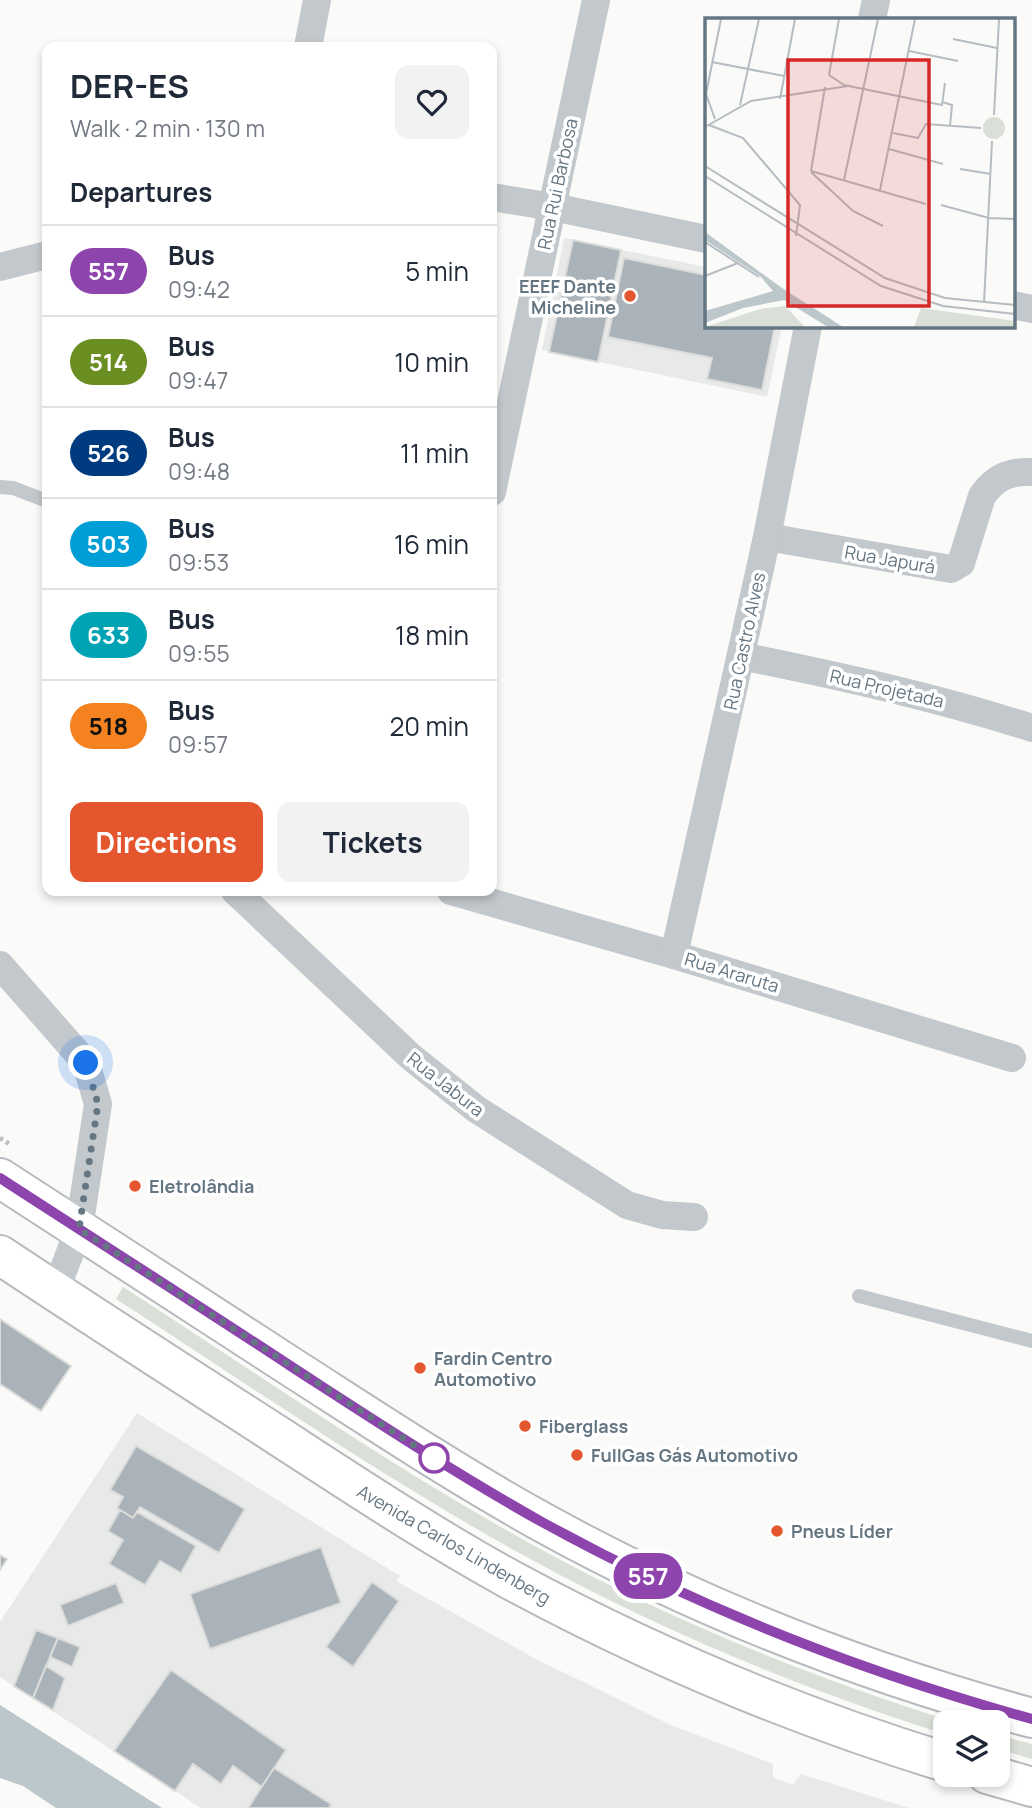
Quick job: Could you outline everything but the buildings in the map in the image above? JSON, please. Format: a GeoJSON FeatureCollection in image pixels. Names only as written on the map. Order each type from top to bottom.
{"type":"FeatureCollection","features":[{"type":"Feature","properties":{"kind":"main road"},"geometry":{"type":"LineString","coordinates":[[0,1178],[422,1451],[583,1544],[677,1590],[795,1640],[882,1673],[1032,1718]]}},
{"type":"Feature","properties":{"kind":"main road","name":"Avenida Carlos Lindenberg"},"geometry":{"type":"LineString","coordinates":[[0,1255],[387,1506],[511,1580],[639,1644],[726,1683],[815,1718],[933,1758]]}},
{"type":"Feature","properties":{"kind":"main road"},"geometry":{"type":"LineString","coordinates":[[1010,1781],[1032,1787]]}},
{"type":"Feature","properties":{"kind":"street"},"geometry":{"type":"LineString","coordinates":[[309,42],[317,0]]}},
{"type":"Feature","properties":{"kind":"street","name":"Rua Rui Barbosa"},"geometry":{"type":"LineString","coordinates":[[497,468],[596,0]]}},
{"type":"Feature","properties":{"kind":"street"},"geometry":{"type":"LineString","coordinates":[[872,18],[876,0]]}},
{"type":"Feature","properties":{"kind":"street"},"geometry":{"type":"LineString","coordinates":[[497,198],[705,239]]}},
{"type":"Feature","properties":{"kind":"street"},"geometry":{"type":"LineString","coordinates":[[0,267],[42,257]]}},
{"type":"Feature","properties":{"kind":"street"},"geometry":{"type":"LineString","coordinates":[[1014,305],[1032,309]]}},
{"type":"Feature","properties":{"kind":"street","name":"Rua Castro Alves"},"geometry":{"type":"LineString","coordinates":[[674,955],[767,537],[808,327]]}},
{"type":"Feature","properties":{"kind":"street","name":"Rua Japurá"},"geometry":{"type":"LineString","coordinates":[[767,537],[951,569],[961,563],[982,496],[996,479],[1015,472],[1032,472]]}},
{"type":"Feature","properties":{"kind":"street","name":"Rua Projetada"},"geometry":{"type":"LineString","coordinates":[[741,656],[878,684],[1032,728]]}},
{"type":"Feature","properties":{"kind":"street","name":"Rua Jabura"},"geometry":{"type":"LineString","coordinates":[[240,896],[411,1057],[476,1109],[627,1205],[662,1215],[694,1217]]}},
{"type":"Feature","properties":{"kind":"street","name":"Rua Araruta"},"geometry":{"type":"LineString","coordinates":[[468,896],[674,955],[1012,1058]]}},
{"type":"Feature","properties":{"kind":"street"},"geometry":{"type":"LineString","coordinates":[[0,965],[86,1063],[98,1104],[79,1229],[55,1292]]}},
{"type":"Feature","properties":{"kind":"lane"},"geometry":{"type":"LineString","coordinates":[[0,487],[13,488],[42,499]]}},
{"type":"Feature","properties":{"kind":"lane"},"geometry":{"type":"LineString","coordinates":[[859,1296],[1032,1341]]}},
{"type":"Feature","properties":{"kind":"shaded area","name":"EEEF Dante Micheline"},"geometry":{"type":"Polygon","coordinates":[[[564,238],[705,267],[705,327],[782,327],[767,397],[542,350],[564,238]]]}},
{"type":"Feature","properties":{"kind":"shaded area"},"geometry":{"type":"Polygon","coordinates":[[[123,1287],[427,1483],[582,1571],[738,1644],[933,1715],[933,1730],[783,1677],[677,1632],[574,1582],[419,1495],[116,1299],[123,1287]]]}},
{"type":"Feature","properties":{"kind":"shaded area"},"geometry":{"type":"Polygon","coordinates":[[[137,1413],[400,1576],[396,1581],[534,1658],[671,1725],[773,1764],[773,1777],[793,1785],[801,1774],[909,1808],[201,1808],[0,1677],[0,1622],[137,1413]]]}},
{"type":"Feature","properties":{"kind":"shaded area"},"geometry":{"type":"Polygon","coordinates":[[[0,1705],[162,1808],[56,1808],[23,1786],[0,1778],[0,1705]]]}},
{"type":"Feature","properties":{"kind":"shaded area"},"geometry":{"type":"Polygon","coordinates":[[[1010,1738],[1032,1744],[1032,1759],[1010,1753],[1010,1738]]]}},
{"type":"Feature","properties":{"kind":"bus line","name":"557"},"geometry":{"type":"LineString","coordinates":[[0,1178],[422,1451],[583,1544],[667,1585],[795,1640],[882,1673],[1032,1719]]}},
{"type":"Feature","properties":{"kind":"place","name":"EEEF Dante Micheline"},"geometry":{"type":"Point","coordinates":[630,296]}},
{"type":"Feature","properties":{"kind":"place","name":"Eletrolândia"},"geometry":{"type":"Point","coordinates":[135,1186]}},
{"type":"Feature","properties":{"kind":"place","name":"Fardin Centro Automotivo"},"geometry":{"type":"Point","coordinates":[420,1368]}},
{"type":"Feature","properties":{"kind":"place","name":"Fiberglass"},"geometry":{"type":"Point","coordinates":[525,1426]}},
{"type":"Feature","properties":{"kind":"place","name":"FullGas Gás Automotivo"},"geometry":{"type":"Point","coordinates":[577,1455]}},
{"type":"Feature","properties":{"kind":"place","name":"Pneus Líder"},"geometry":{"type":"Point","coordinates":[777,1531]}},
{"type":"Feature","properties":{"kind":"route"},"geometry":{"type":"LineString","coordinates":[[86,1063],[98,1104],[79,1229],[434,1458]]}}]}
